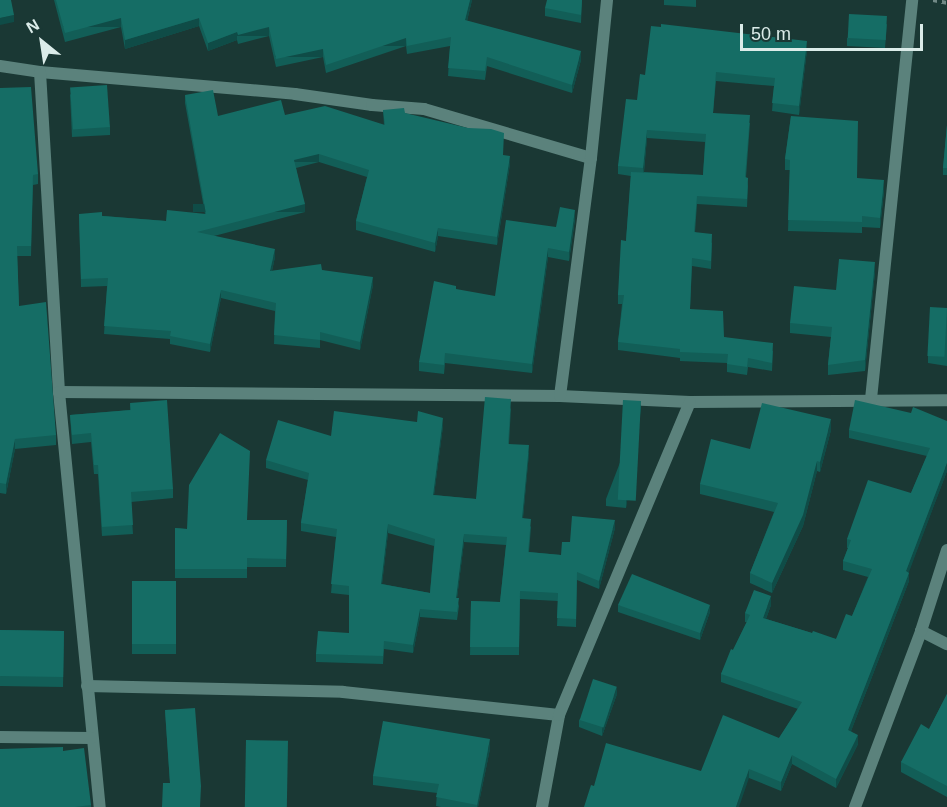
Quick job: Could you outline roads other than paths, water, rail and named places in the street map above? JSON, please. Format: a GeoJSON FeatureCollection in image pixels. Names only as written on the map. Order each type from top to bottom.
{"type":"FeatureCollection","features":[{"type":"Feature","properties":{"kind":"street"},"geometry":{"type":"LineString","coordinates":[[560,396],[591,158],[607,0]]}},
{"type":"Feature","properties":{"kind":"street"},"geometry":{"type":"LineString","coordinates":[[871,399],[912,0]]}},
{"type":"Feature","properties":{"kind":"street"},"geometry":{"type":"LineString","coordinates":[[0,66],[40,72],[295,94],[424,110],[591,158]]}},
{"type":"Feature","properties":{"kind":"street"},"geometry":{"type":"LineString","coordinates":[[40,72],[60,392],[91,738],[100,807]]}},
{"type":"Feature","properties":{"kind":"street"},"geometry":{"type":"LineString","coordinates":[[60,392],[560,396],[690,402],[947,400]]}},
{"type":"Feature","properties":{"kind":"street"},"geometry":{"type":"LineString","coordinates":[[542,807],[559,715],[690,402]]}},
{"type":"Feature","properties":{"kind":"street"},"geometry":{"type":"LineString","coordinates":[[855,807],[921,631],[947,550]]}},
{"type":"Feature","properties":{"kind":"street"},"geometry":{"type":"LineString","coordinates":[[921,631],[947,644]]}},
{"type":"Feature","properties":{"kind":"street"},"geometry":{"type":"LineString","coordinates":[[87,686],[343,692],[559,715]]}},
{"type":"Feature","properties":{"kind":"street"},"geometry":{"type":"LineString","coordinates":[[0,737],[91,738]]}}]}
